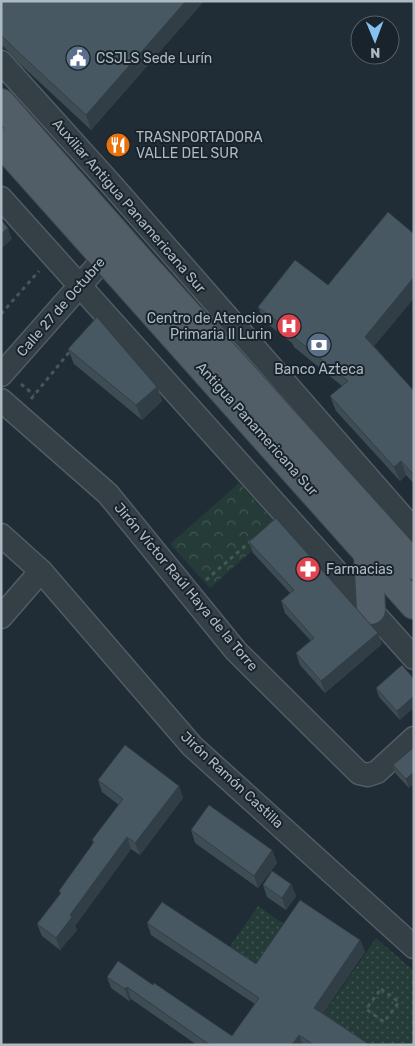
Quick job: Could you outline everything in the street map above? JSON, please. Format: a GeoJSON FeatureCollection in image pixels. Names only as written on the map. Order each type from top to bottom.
{"type":"FeatureCollection","features":[{"type":"Feature","properties":{"kind":"main road","name":"Antigua Panamericana Sur"},"geometry":{"type":"LineString","coordinates":[[1,103],[113,249],[368,553],[414,604]]}},
{"type":"Feature","properties":{"kind":"main road","name":"Antigua Panamericana Sur"},"geometry":{"type":"LineString","coordinates":[[1,142],[113,249],[414,565]]}},
{"type":"Feature","properties":{"kind":"main road"},"geometry":{"type":"LineString","coordinates":[[368,553],[371,610]]}},
{"type":"Feature","properties":{"kind":"street","name":"Auxiliar Antigua Panamericana Sur"},"geometry":{"type":"LineString","coordinates":[[1,62],[111,184],[414,530]]}},
{"type":"Feature","properties":{"kind":"street"},"geometry":{"type":"LineString","coordinates":[[1,198],[414,658]]}},
{"type":"Feature","properties":{"kind":"street","name":"Calle 27 de Octubre"},"geometry":{"type":"LineString","coordinates":[[1,375],[113,249]]}},
{"type":"Feature","properties":{"kind":"street","name":"Jirón Víctor Raúl Haya de la Torre"},"geometry":{"type":"LineString","coordinates":[[9,408],[108,494],[236,651],[359,773],[368,775],[377,772],[414,738]]}},
{"type":"Feature","properties":{"kind":"street","name":"Jirón Ramón Castilla"},"geometry":{"type":"LineString","coordinates":[[1,535],[40,571],[192,746],[414,947]]}},
{"type":"Feature","properties":{"kind":"street"},"geometry":{"type":"LineString","coordinates":[[1,617],[40,571]]}},
{"type":"Feature","properties":{"kind":"path"},"geometry":{"type":"LineString","coordinates":[[1,314],[52,256]]}},
{"type":"Feature","properties":{"kind":"path"},"geometry":{"type":"LineString","coordinates":[[9,408],[75,346]]}},
{"type":"Feature","properties":{"kind":"path"},"geometry":{"type":"LineString","coordinates":[[190,594],[254,538]]}},
{"type":"Feature","properties":{"kind":"path"},"geometry":{"type":"LineString","coordinates":[[381,990],[399,1002],[384,1022],[366,1009],[381,990]]}},
{"type":"Feature","properties":{"kind":"green space"},"geometry":{"type":"Polygon","coordinates":[[[239,483],[279,527],[210,588],[170,544],[239,483]]]}},
{"type":"Feature","properties":{"kind":"green space"},"geometry":{"type":"Polygon","coordinates":[[[258,906],[288,927],[259,969],[229,948],[258,906]]]}},
{"type":"Feature","properties":{"kind":"green space"},"geometry":{"type":"Polygon","coordinates":[[[376,938],[414,971],[414,1045],[369,1045],[324,1014],[376,938]]]}},
{"type":"Feature","properties":{"kind":"building"},"geometry":{"type":"Polygon","coordinates":[[[1,1],[186,1],[86,115],[1,35],[1,1]]]}},
{"type":"Feature","properties":{"kind":"building"},"geometry":{"type":"Polygon","coordinates":[[[388,212],[414,234],[414,277],[365,337],[414,391],[414,475],[401,461],[394,467],[330,396],[348,381],[289,333],[290,331],[258,307],[295,260],[328,285],[388,212]]]}},
{"type":"Feature","properties":{"kind":"building"},"geometry":{"type":"Polygon","coordinates":[[[1,220],[8,228],[1,234],[1,220]]]}},
{"type":"Feature","properties":{"kind":"building"},"geometry":{"type":"Polygon","coordinates":[[[97,317],[157,387],[136,405],[68,349],[97,317]]]}},
{"type":"Feature","properties":{"kind":"building"},"geometry":{"type":"Polygon","coordinates":[[[276,518],[378,633],[321,681],[296,653],[314,638],[281,601],[294,590],[249,542],[276,518]]]}},
{"type":"Feature","properties":{"kind":"building"},"geometry":{"type":"Polygon","coordinates":[[[402,665],[414,679],[414,696],[397,711],[376,688],[402,665]]]}},
{"type":"Feature","properties":{"kind":"building"},"geometry":{"type":"Polygon","coordinates":[[[125,745],[179,786],[135,843],[127,837],[70,915],[72,917],[56,938],[37,924],[61,893],[59,891],[94,842],[92,840],[123,799],[98,780],[125,745]]]}},
{"type":"Feature","properties":{"kind":"building"},"geometry":{"type":"Polygon","coordinates":[[[414,747],[414,772],[406,779],[393,765],[414,747]]]}},
{"type":"Feature","properties":{"kind":"building"},"geometry":{"type":"Polygon","coordinates":[[[209,805],[272,850],[254,876],[191,830],[209,805]]]}},
{"type":"Feature","properties":{"kind":"building"},"geometry":{"type":"Polygon","coordinates":[[[272,871],[291,884],[282,898],[263,885],[272,871]]]}},
{"type":"Feature","properties":{"kind":"building"},"geometry":{"type":"Polygon","coordinates":[[[300,900],[360,940],[314,1008],[370,1045],[314,1045],[299,1035],[292,1045],[210,1045],[127,987],[125,989],[107,977],[118,961],[232,1036],[259,998],[147,923],[162,902],[256,964],[300,900]]]}},
{"type":"Feature","properties":{"kind":"place","name":"CSJLS Sede Lurín"},"geometry":{"type":"Point","coordinates":[78,58]}},
{"type":"Feature","properties":{"kind":"place","name":"TRASNPORTADORA VALLE DEL SUR"},"geometry":{"type":"Point","coordinates":[118,145]}},
{"type":"Feature","properties":{"kind":"place","name":"Centro de Atencion Primaria II Lurin"},"geometry":{"type":"Point","coordinates":[289,326]}},
{"type":"Feature","properties":{"kind":"place","name":"Banco Azteca"},"geometry":{"type":"Point","coordinates":[319,345]}},
{"type":"Feature","properties":{"kind":"place","name":"Farmacias"},"geometry":{"type":"Point","coordinates":[308,569]}}]}
